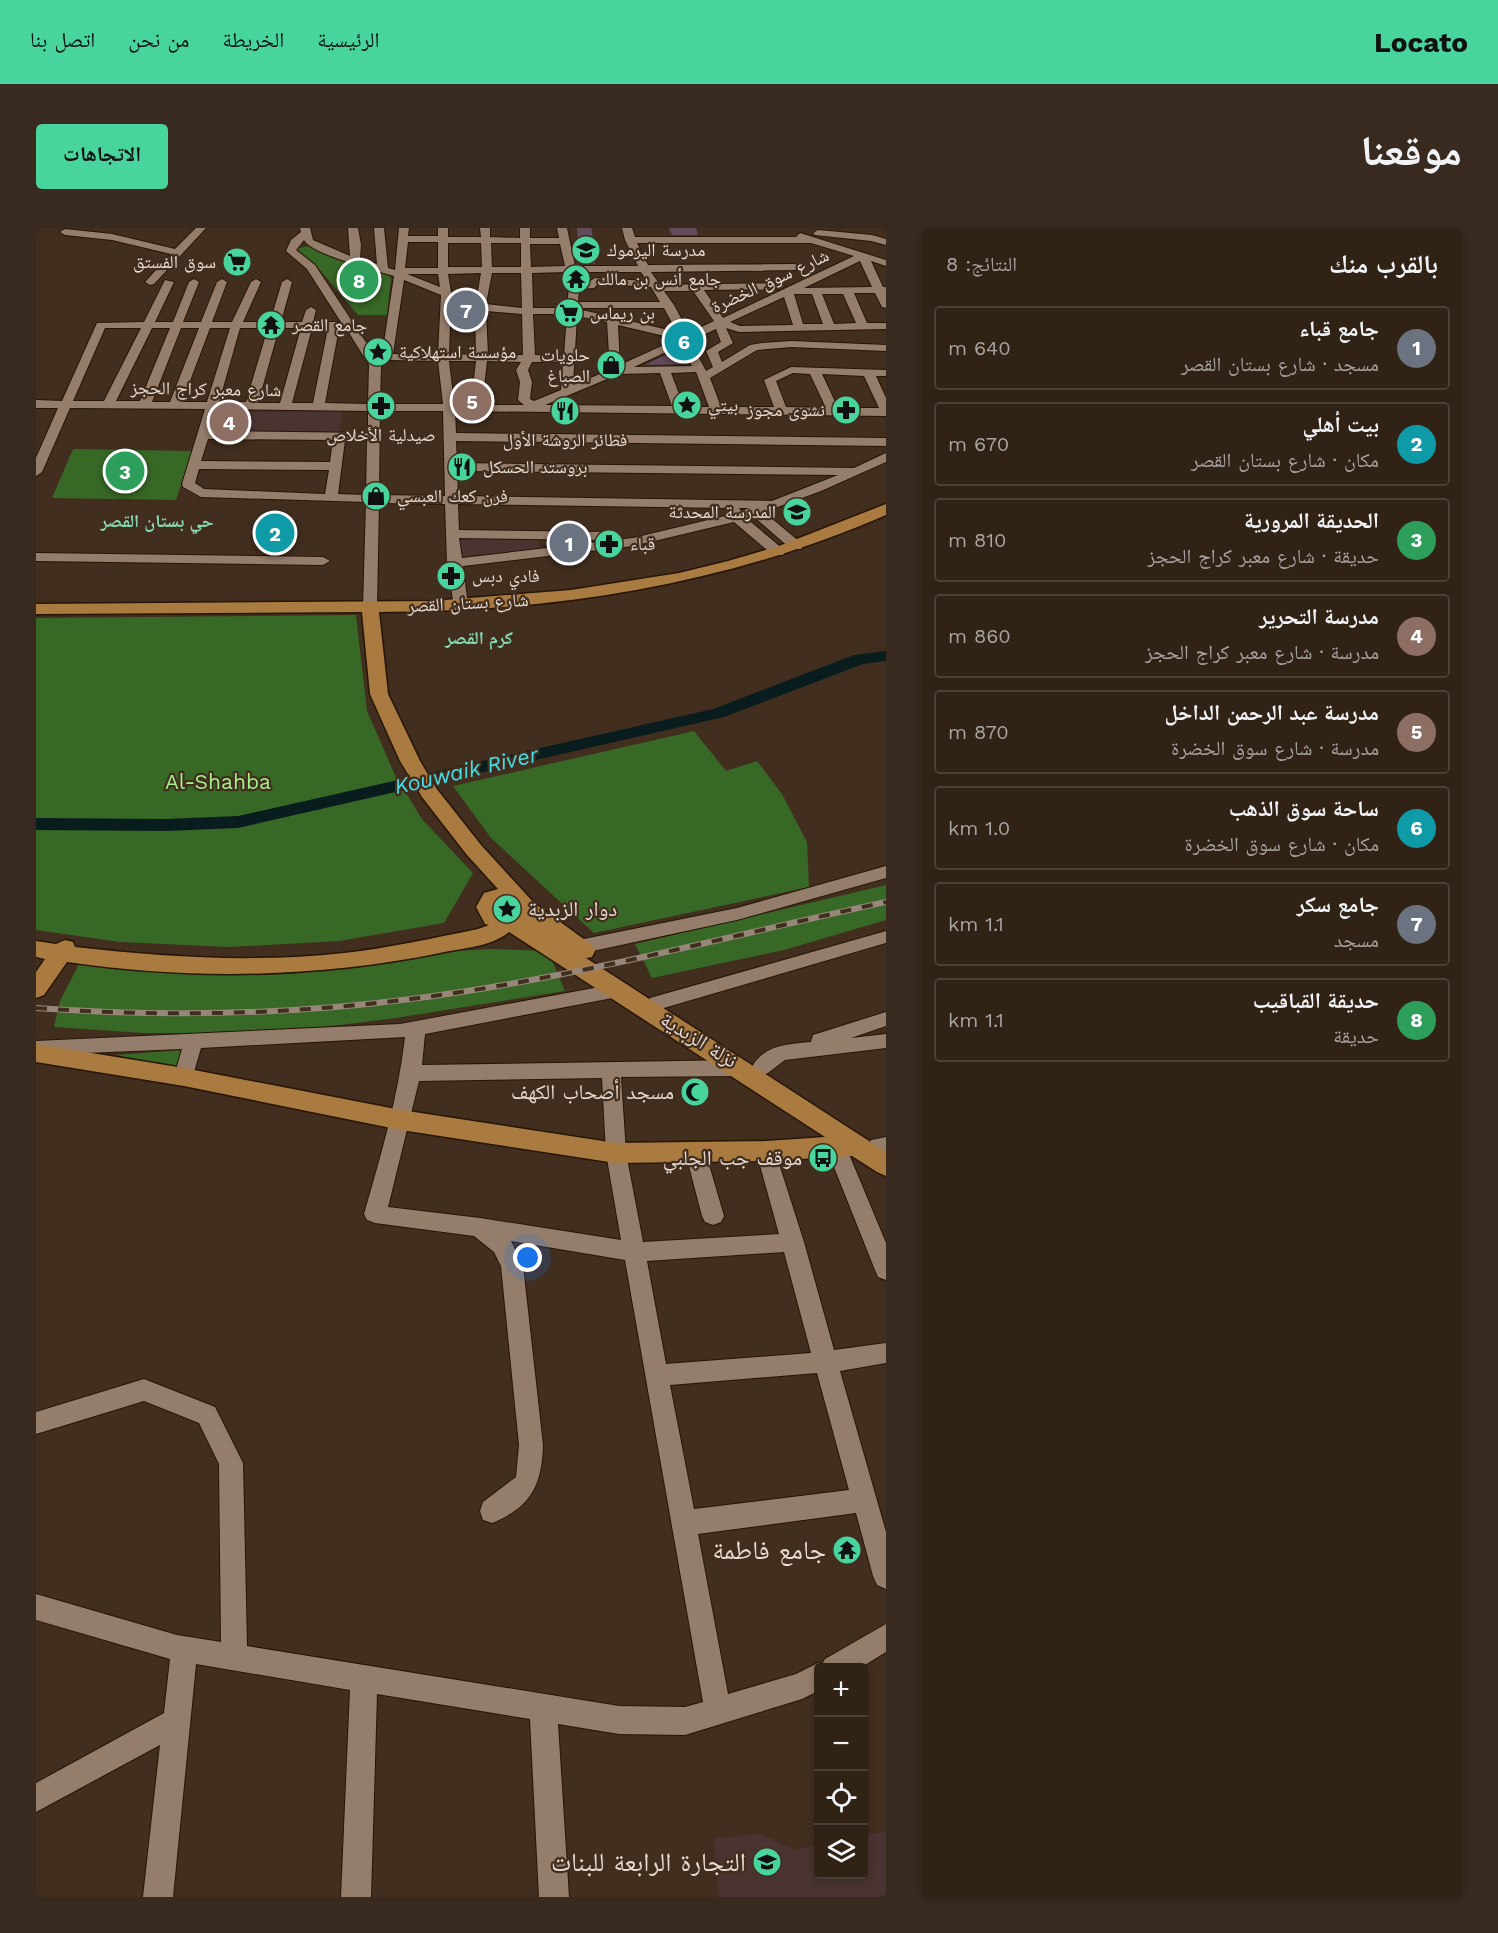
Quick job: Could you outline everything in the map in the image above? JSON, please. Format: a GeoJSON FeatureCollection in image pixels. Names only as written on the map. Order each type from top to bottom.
{"type":"FeatureCollection","features":[{"type":"Feature","properties":{"kind":"main road","name":"شارع بستان القصر"},"geometry":{"type":"LineString","coordinates":[[36,609],[461,606],[536,600],[669,580],[778,552],[886,509]]}},
{"type":"Feature","properties":{"kind":"main road"},"geometry":{"type":"LineString","coordinates":[[370,607],[379,694],[410,761],[429,792],[474,850],[516,913]]}},
{"type":"Feature","properties":{"kind":"main road"},"geometry":{"type":"LineString","coordinates":[[474,850],[483,873],[488,905]]}},
{"type":"Feature","properties":{"kind":"main road"},"geometry":{"type":"LineString","coordinates":[[63,951],[177,959],[251,960],[321,956],[386,948],[439,936],[466,923],[497,896],[508,895],[516,913]]}},
{"type":"Feature","properties":{"kind":"main road"},"geometry":{"type":"LineString","coordinates":[[36,946],[174,964],[250,966],[324,963],[391,954],[483,936],[497,930],[516,913]]}},
{"type":"Feature","properties":{"kind":"main road","name":"نزلة الزبدية"},"geometry":{"type":"LineString","coordinates":[[516,913],[579,947],[627,985],[657,1003],[871,1150]]}},
{"type":"Feature","properties":{"kind":"main road","name":"نزلة الزبدية"},"geometry":{"type":"LineString","coordinates":[[516,913],[621,990],[752,1068]]}},
{"type":"Feature","properties":{"kind":"main road"},"geometry":{"type":"LineString","coordinates":[[36,988],[63,951]]}},
{"type":"Feature","properties":{"kind":"main road"},"geometry":{"type":"LineString","coordinates":[[36,1053],[184,1077],[401,1120],[616,1153],[871,1150]]}},
{"type":"Feature","properties":{"kind":"street"},"geometry":{"type":"LineString","coordinates":[[150,282],[201,228]]}},
{"type":"Feature","properties":{"kind":"street"},"geometry":{"type":"LineString","coordinates":[[353,228],[356,245],[355,261]]}},
{"type":"Feature","properties":{"kind":"street"},"geometry":{"type":"LineString","coordinates":[[380,228],[383,270]]}},
{"type":"Feature","properties":{"kind":"street"},"geometry":{"type":"LineString","coordinates":[[562,228],[574,286],[567,391]]}},
{"type":"Feature","properties":{"kind":"street"},"geometry":{"type":"LineString","coordinates":[[627,228],[642,268],[669,305],[717,411]]}},
{"type":"Feature","properties":{"kind":"street"},"geometry":{"type":"LineString","coordinates":[[668,228],[675,253],[690,287],[720,324],[727,343],[712,351],[719,368]]}},
{"type":"Feature","properties":{"kind":"street"},"geometry":{"type":"LineString","coordinates":[[699,228],[718,286]]}},
{"type":"Feature","properties":{"kind":"street"},"geometry":{"type":"LineString","coordinates":[[730,228],[750,286]]}},
{"type":"Feature","properties":{"kind":"street"},"geometry":{"type":"LineString","coordinates":[[759,228],[768,254]]}},
{"type":"Feature","properties":{"kind":"street"},"geometry":{"type":"LineString","coordinates":[[773,228],[810,246],[863,256],[886,263]]}},
{"type":"Feature","properties":{"kind":"street"},"geometry":{"type":"LineString","coordinates":[[863,228],[872,238]]}},
{"type":"Feature","properties":{"kind":"street"},"geometry":{"type":"LineString","coordinates":[[370,607],[375,365],[311,267],[291,251],[295,242],[305,231],[309,242],[355,261],[400,273],[444,270],[642,268],[675,253],[768,254],[810,246]]}},
{"type":"Feature","properties":{"kind":"street"},"geometry":{"type":"LineString","coordinates":[[65,232],[112,237],[178,253]]}},
{"type":"Feature","properties":{"kind":"street"},"geometry":{"type":"LineString","coordinates":[[387,357],[400,273],[403,234],[526,234],[563,241]]}},
{"type":"Feature","properties":{"kind":"street"},"geometry":{"type":"LineString","coordinates":[[443,234],[446,294],[443,357],[448,408],[454,563],[461,606]]}},
{"type":"Feature","properties":{"kind":"street"},"geometry":{"type":"LineString","coordinates":[[476,408],[482,357],[480,307],[487,270],[485,234]]}},
{"type":"Feature","properties":{"kind":"street"},"geometry":{"type":"LineString","coordinates":[[526,234],[529,358],[522,370],[526,382],[524,400],[531,407]]}},
{"type":"Feature","properties":{"kind":"street"},"geometry":{"type":"LineString","coordinates":[[630,240],[675,253],[707,254],[768,254],[872,238],[886,242]]}},
{"type":"Feature","properties":{"kind":"street"},"geometry":{"type":"LineString","coordinates":[[784,288],[810,246]]}},
{"type":"Feature","properties":{"kind":"street"},"geometry":{"type":"LineString","coordinates":[[863,256],[883,290],[886,305]]}},
{"type":"Feature","properties":{"kind":"street","name":"شارع سوق الخضرة"},"geometry":{"type":"LineString","coordinates":[[531,407],[720,324],[763,302],[784,288],[863,256]]}},
{"type":"Feature","properties":{"kind":"street"},"geometry":{"type":"LineString","coordinates":[[400,273],[480,307],[528,311],[669,305]]}},
{"type":"Feature","properties":{"kind":"street"},"geometry":{"type":"LineString","coordinates":[[108,405],[169,282]]}},
{"type":"Feature","properties":{"kind":"street"},"geometry":{"type":"LineString","coordinates":[[144,406],[194,282]]}},
{"type":"Feature","properties":{"kind":"street"},"geometry":{"type":"LineString","coordinates":[[174,406],[222,282]]}},
{"type":"Feature","properties":{"kind":"street"},"geometry":{"type":"LineString","coordinates":[[256,282],[236,325],[188,484],[201,493],[331,499],[450,498],[616,486],[681,411],[886,411],[868,372]]}},
{"type":"Feature","properties":{"kind":"street"},"geometry":{"type":"LineString","coordinates":[[251,407],[287,282]]}},
{"type":"Feature","properties":{"kind":"street"},"geometry":{"type":"LineString","coordinates":[[574,286],[590,286],[596,290],[625,290],[637,284],[690,287],[750,286],[816,291],[883,290]]}},
{"type":"Feature","properties":{"kind":"street"},"geometry":{"type":"LineString","coordinates":[[784,288],[799,328]]}},
{"type":"Feature","properties":{"kind":"street"},"geometry":{"type":"LineString","coordinates":[[848,290],[863,327]]}},
{"type":"Feature","properties":{"kind":"street"},"geometry":{"type":"LineString","coordinates":[[816,291],[830,327]]}},
{"type":"Feature","properties":{"kind":"street"},"geometry":{"type":"LineString","coordinates":[[571,308],[684,339]]}},
{"type":"Feature","properties":{"kind":"street"},"geometry":{"type":"LineString","coordinates":[[285,408],[305,325],[311,310]]}},
{"type":"Feature","properties":{"kind":"street"},"geometry":{"type":"LineString","coordinates":[[612,321],[614,367],[617,371],[664,369],[701,373],[719,368],[741,357],[754,347],[791,345],[886,348]]}},
{"type":"Feature","properties":{"kind":"street"},"geometry":{"type":"LineString","coordinates":[[720,324],[739,329],[886,326]]}},
{"type":"Feature","properties":{"kind":"street"},"geometry":{"type":"LineString","coordinates":[[36,472],[41,451],[66,405],[101,325],[349,325]]}},
{"type":"Feature","properties":{"kind":"street"},"geometry":{"type":"LineString","coordinates":[[318,408],[334,325]]}},
{"type":"Feature","properties":{"kind":"street"},"geometry":{"type":"LineString","coordinates":[[739,329],[754,347]]}},
{"type":"Feature","properties":{"kind":"street"},"geometry":{"type":"LineString","coordinates":[[375,365],[387,357],[568,359]]}},
{"type":"Feature","properties":{"kind":"street"},"geometry":{"type":"LineString","coordinates":[[664,369],[681,411]]}},
{"type":"Feature","properties":{"kind":"street"},"geometry":{"type":"LineString","coordinates":[[781,411],[770,380],[786,370],[886,373]]}},
{"type":"Feature","properties":{"kind":"street"},"geometry":{"type":"LineString","coordinates":[[814,370],[834,412]]}},
{"type":"Feature","properties":{"kind":"street","name":"شارع معبر كراج الحجز"},"geometry":{"type":"LineString","coordinates":[[36,404],[285,408],[531,407],[669,425]]}},
{"type":"Feature","properties":{"kind":"street"},"geometry":{"type":"LineString","coordinates":[[669,425],[733,455],[867,470]]}},
{"type":"Feature","properties":{"kind":"street"},"geometry":{"type":"LineString","coordinates":[[201,435],[283,451],[334,466]]}},
{"type":"Feature","properties":{"kind":"street"},"geometry":{"type":"LineString","coordinates":[[193,465],[283,451],[340,436],[374,437]]}},
{"type":"Feature","properties":{"kind":"street"},"geometry":{"type":"LineString","coordinates":[[331,499],[340,436]]}},
{"type":"Feature","properties":{"kind":"street"},"geometry":{"type":"LineString","coordinates":[[449,437],[644,454],[733,455],[886,442]]}},
{"type":"Feature","properties":{"kind":"street"},"geometry":{"type":"LineString","coordinates":[[454,563],[597,548],[737,517],[867,470],[886,457]]}},
{"type":"Feature","properties":{"kind":"street"},"geometry":{"type":"LineString","coordinates":[[449,467],[616,486],[731,504],[774,505]]}},
{"type":"Feature","properties":{"kind":"street"},"geometry":{"type":"LineString","coordinates":[[731,504],[737,517],[778,552]]}},
{"type":"Feature","properties":{"kind":"street"},"geometry":{"type":"LineString","coordinates":[[754,511],[796,546]]}},
{"type":"Feature","properties":{"kind":"street"},"geometry":{"type":"LineString","coordinates":[[452,534],[657,536]]}},
{"type":"Feature","properties":{"kind":"street"},"geometry":{"type":"LineString","coordinates":[[36,557],[323,561]]}},
{"type":"Feature","properties":{"kind":"street"},"geometry":{"type":"LineString","coordinates":[[579,947],[737,914],[886,872]]}},
{"type":"Feature","properties":{"kind":"street"},"geometry":{"type":"LineString","coordinates":[[657,1003],[886,937]]}},
{"type":"Feature","properties":{"kind":"street"},"geometry":{"type":"LineString","coordinates":[[36,1048],[389,1031],[621,990]]}},
{"type":"Feature","properties":{"kind":"street"},"geometry":{"type":"LineString","coordinates":[[411,1073],[752,1068],[780,1053],[886,1019]]}},
{"type":"Feature","properties":{"kind":"street"},"geometry":{"type":"LineString","coordinates":[[416,1028],[411,1073],[401,1120],[375,1214],[479,1227],[635,1252],[793,1242]]}},
{"type":"Feature","properties":{"kind":"street"},"geometry":{"type":"LineString","coordinates":[[780,1053],[886,1041]]}},
{"type":"Feature","properties":{"kind":"street"},"geometry":{"type":"LineString","coordinates":[[184,1077],[193,1042]]}},
{"type":"Feature","properties":{"kind":"street"},"geometry":{"type":"LineString","coordinates":[[611,1069],[616,1153],[718,1711]]}},
{"type":"Feature","properties":{"kind":"street"},"geometry":{"type":"LineString","coordinates":[[871,1150],[886,1270]]}},
{"type":"Feature","properties":{"kind":"street"},"geometry":{"type":"LineString","coordinates":[[695,1151],[712,1216]]}},
{"type":"Feature","properties":{"kind":"street"},"geometry":{"type":"LineString","coordinates":[[766,1151],[886,1576]]}},
{"type":"Feature","properties":{"kind":"street"},"geometry":{"type":"LineString","coordinates":[[479,1227],[502,1245],[512,1266],[531,1445],[531,1470],[526,1487],[492,1511]]}},
{"type":"Feature","properties":{"kind":"street"},"geometry":{"type":"LineString","coordinates":[[657,1375],[826,1362],[886,1353]]}},
{"type":"Feature","properties":{"kind":"street"},"geometry":{"type":"LineString","coordinates":[[36,1423],[144,1390],[207,1415],[231,1463],[234,1658]]}},
{"type":"Feature","properties":{"kind":"street"},"geometry":{"type":"LineString","coordinates":[[684,1523],[865,1500]]}},
{"type":"Feature","properties":{"kind":"street"},"geometry":{"type":"LineString","coordinates":[[36,1607],[184,1650],[619,1720],[685,1720],[802,1686],[814,1679]]}},
{"type":"Feature","properties":{"kind":"street"},"geometry":{"type":"LineString","coordinates":[[842,1663],[886,1637]]}},
{"type":"Feature","properties":{"kind":"street"},"geometry":{"type":"LineString","coordinates":[[158,1897],[184,1650]]}},
{"type":"Feature","properties":{"kind":"street"},"geometry":{"type":"LineString","coordinates":[[356,1897],[364,1679]]}},
{"type":"Feature","properties":{"kind":"street"},"geometry":{"type":"LineString","coordinates":[[543,1708],[554,1897]]}},
{"type":"Feature","properties":{"kind":"street"},"geometry":{"type":"LineString","coordinates":[[36,1798],[177,1721]]}},
{"type":"Feature","properties":{"kind":"shaded area"},"geometry":{"type":"Polygon","coordinates":[[[216,411],[343,412],[339,434],[209,433],[216,411]]]}},
{"type":"Feature","properties":{"kind":"shaded area"},"geometry":{"type":"Polygon","coordinates":[[[455,535],[538,536],[539,549],[457,557],[455,535]]]}},
{"type":"Feature","properties":{"kind":"shaded area","name":"التجارة الرابعة للبنات"},"geometry":{"type":"Polygon","coordinates":[[[886,1831],[886,1897],[719,1897],[714,1838],[761,1834],[794,1850],[814,1846],[814,1879],[868,1879],[868,1835],[886,1831]]]}},
{"type":"Feature","properties":{"kind":"green space"},"geometry":{"type":"Polygon","coordinates":[[[307,246],[386,273],[391,278],[387,315],[358,315],[315,264],[297,249],[307,246]]]}},
{"type":"Feature","properties":{"kind":"green space"},"geometry":{"type":"Polygon","coordinates":[[[73,449],[192,451],[176,500],[52,498],[73,449]]]}},
{"type":"Feature","properties":{"kind":"green space","name":"Al-Shahba"},"geometry":{"type":"Polygon","coordinates":[[[356,615],[367,711],[395,775],[422,819],[473,873],[444,923],[339,941],[229,947],[120,942],[36,930],[36,618],[356,615]]]}},
{"type":"Feature","properties":{"kind":"green space"},"geometry":{"type":"Polygon","coordinates":[[[694,731],[726,771],[757,761],[782,794],[807,842],[809,887],[594,933],[491,838],[453,786],[694,731]]]}},
{"type":"Feature","properties":{"kind":"green space"},"geometry":{"type":"Polygon","coordinates":[[[886,885],[886,920],[784,950],[652,978],[635,944],[886,885]]]}},
{"type":"Feature","properties":{"kind":"green space"},"geometry":{"type":"Polygon","coordinates":[[[492,949],[548,951],[565,991],[389,1019],[273,1033],[143,1033],[54,1027],[60,1001],[80,962],[181,972],[291,974],[436,952],[492,949]]]}},
{"type":"Feature","properties":{"kind":"green space"},"geometry":{"type":"Polygon","coordinates":[[[182,1050],[177,1067],[115,1055],[182,1050]]]}},
{"type":"Feature","properties":{"kind":"building"},"geometry":{"type":"Polygon","coordinates":[[[577,228],[591,228],[592,230],[595,264],[578,263],[577,228]]]}},
{"type":"Feature","properties":{"kind":"building"},"geometry":{"type":"Polygon","coordinates":[[[669,228],[696,228],[698,235],[672,235],[669,228]]]}},
{"type":"Feature","properties":{"kind":"building"},"geometry":{"type":"Polygon","coordinates":[[[679,348],[688,364],[645,365],[679,348]]]}},
{"type":"Feature","properties":{"kind":"waterway","name":"Kouwaik River"},"geometry":{"type":"LineString","coordinates":[[36,824],[166,825],[238,822],[718,713],[860,659],[886,656]]}},
{"type":"Feature","properties":{"kind":"railway"},"geometry":{"type":"LineString","coordinates":[[36,1008],[130,1013],[224,1013],[317,1008],[411,999],[530,980],[649,956],[886,902]]}},
{"type":"Feature","properties":{"kind":"place","name":"مدرسة اليرموك"},"geometry":{"type":"Point","coordinates":[586,250]}},
{"type":"Feature","properties":{"kind":"place","name":"سوق الفستق"},"geometry":{"type":"Point","coordinates":[237,262]}},
{"type":"Feature","properties":{"kind":"place","name":"جامع أنس بن مالك"},"geometry":{"type":"Point","coordinates":[576,279]}},
{"type":"Feature","properties":{"kind":"place","name":"حديقة القباقيب"},"geometry":{"type":"Point","coordinates":[359,280]}},
{"type":"Feature","properties":{"kind":"place","name":"جامع سكر"},"geometry":{"type":"Point","coordinates":[466,310]}},
{"type":"Feature","properties":{"kind":"place","name":"بن ريماس"},"geometry":{"type":"Point","coordinates":[569,313]}},
{"type":"Feature","properties":{"kind":"place","name":"جامع القصر"},"geometry":{"type":"Point","coordinates":[271,325]}},
{"type":"Feature","properties":{"kind":"place","name":"ساحة سوق الذهب"},"geometry":{"type":"Point","coordinates":[684,341]}},
{"type":"Feature","properties":{"kind":"place","name":"مؤسسة استهلاكية"},"geometry":{"type":"Point","coordinates":[378,352]}},
{"type":"Feature","properties":{"kind":"place","name":"حلويات الصباغ"},"geometry":{"type":"Point","coordinates":[611,365]}},
{"type":"Feature","properties":{"kind":"place","name":"مدرسة عبد الرحمن الداخل"},"geometry":{"type":"Point","coordinates":[472,401]}},
{"type":"Feature","properties":{"kind":"place","name":"بيتي"},"geometry":{"type":"Point","coordinates":[687,405]}},
{"type":"Feature","properties":{"kind":"place","name":"صيدلية اﻷخلاص"},"geometry":{"type":"Point","coordinates":[381,406]}},
{"type":"Feature","properties":{"kind":"place","name":"نشوى مجوز"},"geometry":{"type":"Point","coordinates":[846,410]}},
{"type":"Feature","properties":{"kind":"place","name":"فطائر الروشة الأول"},"geometry":{"type":"Point","coordinates":[565,411]}},
{"type":"Feature","properties":{"kind":"place","name":"مدرسة التحرير"},"geometry":{"type":"Point","coordinates":[229,422]}},
{"type":"Feature","properties":{"kind":"place","name":"بروستد الحسكل"},"geometry":{"type":"Point","coordinates":[462,467]}},
{"type":"Feature","properties":{"kind":"place","name":"الحديقة المرورية"},"geometry":{"type":"Point","coordinates":[125,471]}},
{"type":"Feature","properties":{"kind":"place","name":"فرن كعك العبسي"},"geometry":{"type":"Point","coordinates":[376,496]}},
{"type":"Feature","properties":{"kind":"place","name":"المدرسة المحدثة"},"geometry":{"type":"Point","coordinates":[797,512]}},
{"type":"Feature","properties":{"kind":"place","name":"بيت أهلي"},"geometry":{"type":"Point","coordinates":[275,533]}},
{"type":"Feature","properties":{"kind":"place","name":"جامع قباء"},"geometry":{"type":"Point","coordinates":[569,543]}},
{"type":"Feature","properties":{"kind":"place","name":"قباء"},"geometry":{"type":"Point","coordinates":[609,544]}},
{"type":"Feature","properties":{"kind":"place","name":"فادي دبس"},"geometry":{"type":"Point","coordinates":[451,576]}},
{"type":"Feature","properties":{"kind":"place","name":"دوار الزبدية"},"geometry":{"type":"Point","coordinates":[507,909]}},
{"type":"Feature","properties":{"kind":"place","name":"مسجد أصحاب الكهف"},"geometry":{"type":"Point","coordinates":[695,1092]}},
{"type":"Feature","properties":{"kind":"place","name":"موقف جب الجلبي"},"geometry":{"type":"Point","coordinates":[823,1158]}},
{"type":"Feature","properties":{"kind":"place","name":"جامع فاطمة"},"geometry":{"type":"Point","coordinates":[847,1550]}},
{"type":"Feature","properties":{"kind":"place","name":"التجارة الرابعة للبنات"},"geometry":{"type":"Point","coordinates":[767,1862]}},
{"type":"Feature","properties":{"kind":"district","name":"حي بستان القصر"},"geometry":{"type":"Point","coordinates":[157,521]}},
{"type":"Feature","properties":{"kind":"district","name":"كرم القصر"},"geometry":{"type":"Point","coordinates":[479,638]}}]}
